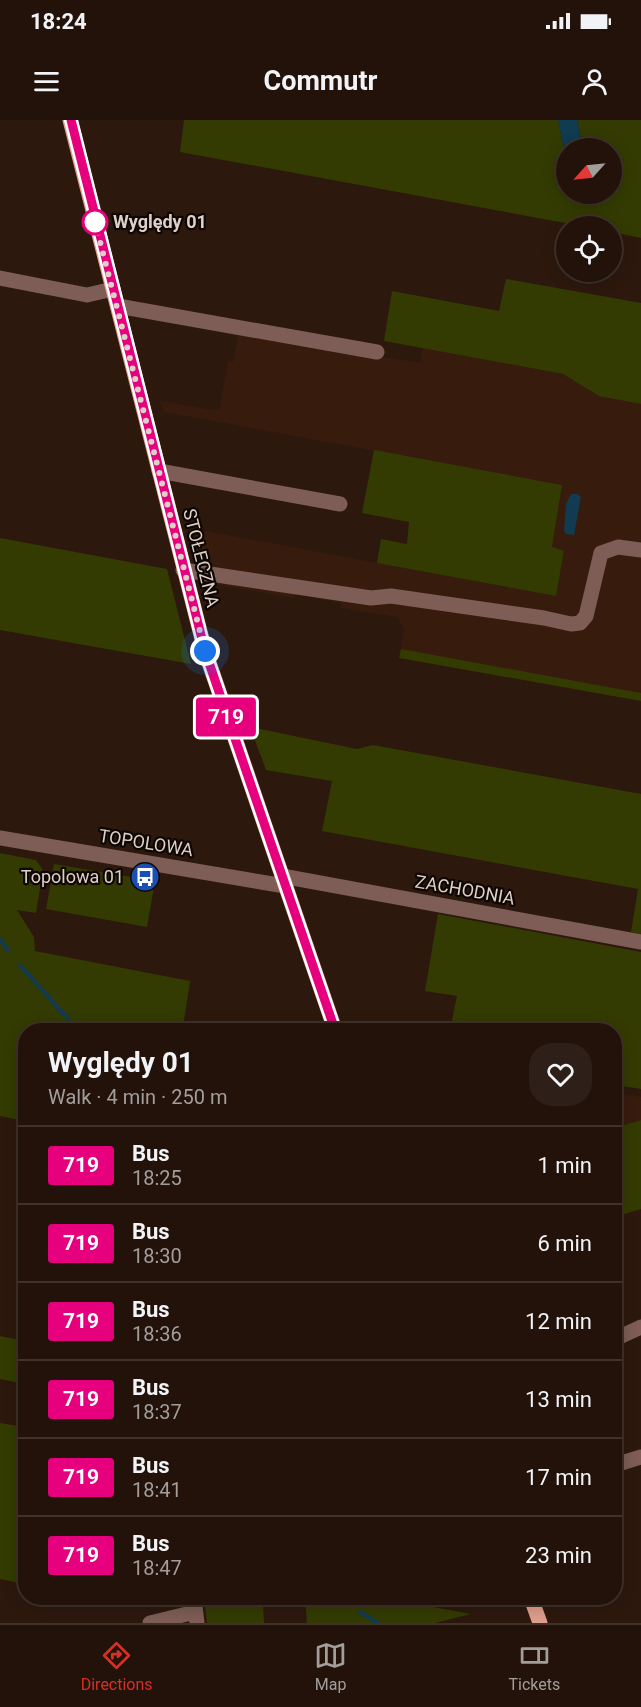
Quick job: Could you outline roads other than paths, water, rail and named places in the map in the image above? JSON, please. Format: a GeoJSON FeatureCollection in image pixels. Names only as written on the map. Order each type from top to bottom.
{"type":"FeatureCollection","features":[{"type":"Feature","properties":{"kind":"main road","name":"STOŁECZNA"},"geometry":{"type":"LineString","coordinates":[[70,120],[183,570],[222,705],[333,1023]]}},
{"type":"Feature","properties":{"kind":"main road"},"geometry":{"type":"LineString","coordinates":[[534,1605],[540,1623]]}},
{"type":"Feature","properties":{"kind":"street"},"geometry":{"type":"LineString","coordinates":[[0,278],[87,295],[113,289]]}},
{"type":"Feature","properties":{"kind":"street"},"geometry":{"type":"LineString","coordinates":[[118,306],[377,352]]}},
{"type":"Feature","properties":{"kind":"street"},"geometry":{"type":"LineString","coordinates":[[159,471],[340,504]]}},
{"type":"Feature","properties":{"kind":"street"},"geometry":{"type":"LineString","coordinates":[[183,570],[371,598],[391,596],[571,624],[580,623],[586,616],[601,553],[608,548],[618,547],[641,550]]}},
{"type":"Feature","properties":{"kind":"street","name":"TOPOLOWA"},"geometry":{"type":"LineString","coordinates":[[0,838],[283,881]]}},
{"type":"Feature","properties":{"kind":"street","name":"ZACHODNIA"},"geometry":{"type":"LineString","coordinates":[[283,881],[641,942]]}},
{"type":"Feature","properties":{"kind":"street"},"geometry":{"type":"LineString","coordinates":[[622,1336],[641,1327]]}},
{"type":"Feature","properties":{"kind":"street"},"geometry":{"type":"LineString","coordinates":[[622,1463],[641,1457]]}},
{"type":"Feature","properties":{"kind":"street"},"geometry":{"type":"LineString","coordinates":[[150,1623],[195,1611]]}},
{"type":"Feature","properties":{"kind":"water"},"geometry":{"type":"Polygon","coordinates":[[[558,120],[577,120],[581,138],[562,138],[558,120]]]}},
{"type":"Feature","properties":{"kind":"water"},"geometry":{"type":"Polygon","coordinates":[[[571,494],[581,497],[574,535],[566,534],[564,530],[566,504],[571,494]]]}},
{"type":"Feature","properties":{"kind":"waterway"},"geometry":{"type":"LineString","coordinates":[[0,939],[8,950]]}},
{"type":"Feature","properties":{"kind":"waterway"},"geometry":{"type":"LineString","coordinates":[[20,965],[68,1019]]}},
{"type":"Feature","properties":{"kind":"waterway"},"geometry":{"type":"LineString","coordinates":[[360,1612],[378,1623]]}},
{"type":"Feature","properties":{"kind":"place","name":"Wyględy 01"},"geometry":{"type":"Point","coordinates":[95,222]}},
{"type":"Feature","properties":{"kind":"place","name":"Topolowa 01"},"geometry":{"type":"Point","coordinates":[145,877]}}]}
